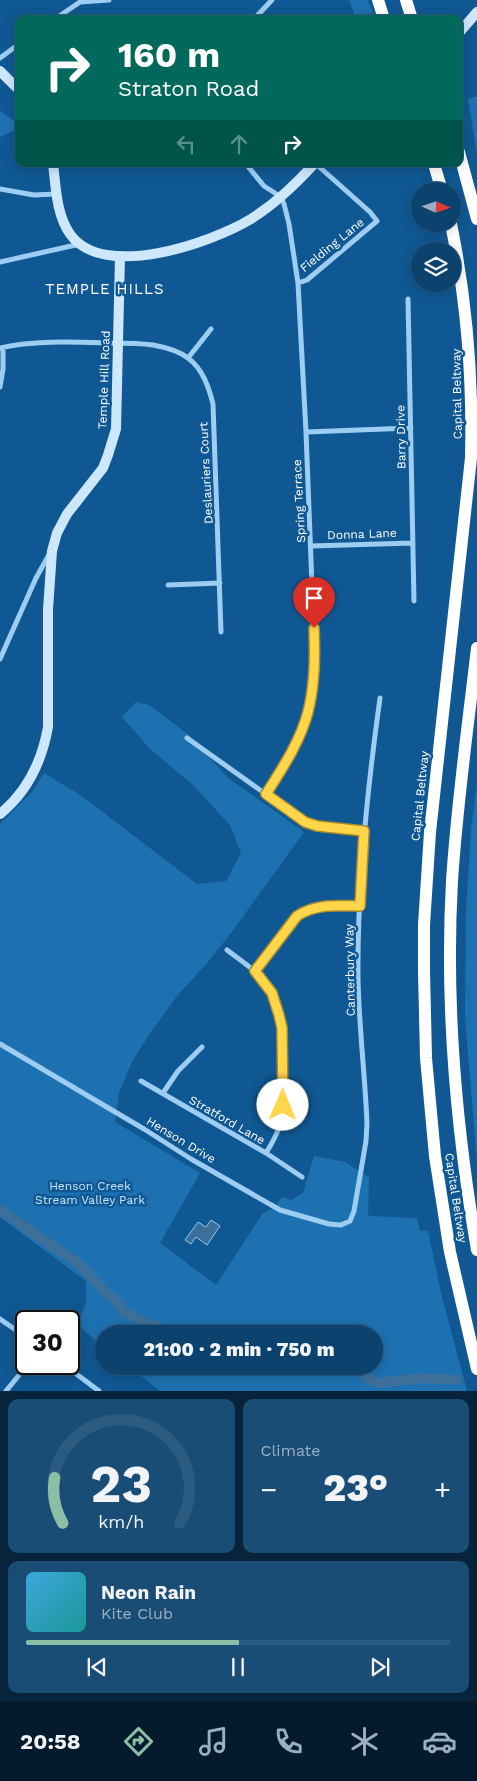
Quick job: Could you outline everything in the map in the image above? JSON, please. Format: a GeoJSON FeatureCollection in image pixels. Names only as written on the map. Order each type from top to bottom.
{"type":"FeatureCollection","features":[{"type":"Feature","properties":{"kind":"highway"},"geometry":{"type":"LineString","coordinates":[[378,0],[383,15]]}},
{"type":"Feature","properties":{"kind":"highway"},"geometry":{"type":"LineString","coordinates":[[406,0],[411,15]]}},
{"type":"Feature","properties":{"kind":"highway"},"geometry":{"type":"LineString","coordinates":[[435,167],[439,182]]}},
{"type":"Feature","properties":{"kind":"highway"},"geometry":{"type":"LineString","coordinates":[[463,167],[477,219]]}},
{"type":"Feature","properties":{"kind":"highway","name":"Capital Beltway"},"geometry":{"type":"LineString","coordinates":[[453,232],[462,280],[470,346],[471,458],[430,832],[424,925],[424,1015],[430,1102],[442,1205],[477,1369]]}},
{"type":"Feature","properties":{"kind":"highway","name":"Capital Beltway"},"geometry":{"type":"LineString","coordinates":[[477,648],[456,833],[450,971],[456,1100],[462,1155],[477,1250]]}},
{"type":"Feature","properties":{"kind":"main road"},"geometry":{"type":"LineString","coordinates":[[463,28],[477,12]]}},
{"type":"Feature","properties":{"kind":"main road"},"geometry":{"type":"LineString","coordinates":[[463,34],[477,24]]}},
{"type":"Feature","properties":{"kind":"main road"},"geometry":{"type":"LineString","coordinates":[[0,71],[15,86]]}},
{"type":"Feature","properties":{"kind":"main road"},"geometry":{"type":"LineString","coordinates":[[53,167],[63,222],[69,233],[80,244],[100,254],[120,256],[183,248],[217,236],[251,219],[281,197],[312,167]]}},
{"type":"Feature","properties":{"kind":"main road"},"geometry":{"type":"LineString","coordinates":[[120,294],[123,276],[129,264],[145,254]]}},
{"type":"Feature","properties":{"kind":"main road","name":"Temple Hill Road"},"geometry":{"type":"LineString","coordinates":[[0,814],[10,806],[32,777],[46,740],[48,718],[48,609],[52,550],[57,533],[67,514],[103,468],[116,428],[120,256]]}},
{"type":"Feature","properties":{"kind":"street"},"geometry":{"type":"LineString","coordinates":[[60,15],[80,2],[109,0]]}},
{"type":"Feature","properties":{"kind":"street"},"geometry":{"type":"LineString","coordinates":[[258,15],[272,0]]}},
{"type":"Feature","properties":{"kind":"street"},"geometry":{"type":"LineString","coordinates":[[0,58],[15,47]]}},
{"type":"Feature","properties":{"kind":"street"},"geometry":{"type":"LineString","coordinates":[[248,167],[264,186],[281,197]]}},
{"type":"Feature","properties":{"kind":"street","name":"Fielding Lane"},"geometry":{"type":"LineString","coordinates":[[298,283],[310,277],[377,220],[318,167]]}},
{"type":"Feature","properties":{"kind":"street"},"geometry":{"type":"LineString","coordinates":[[0,190],[34,195],[57,194]]}},
{"type":"Feature","properties":{"kind":"street","name":"Spring Terrace"},"geometry":{"type":"LineString","coordinates":[[266,794],[300,735],[308,713],[315,664],[298,283],[290,224],[281,197]]}},
{"type":"Feature","properties":{"kind":"street"},"geometry":{"type":"LineString","coordinates":[[0,262],[80,244]]}},
{"type":"Feature","properties":{"kind":"street","name":"Barry Drive"},"geometry":{"type":"LineString","coordinates":[[408,299],[414,601]]}},
{"type":"Feature","properties":{"kind":"street"},"geometry":{"type":"LineString","coordinates":[[0,387],[3,369],[1,348],[33,344],[118,343],[160,346],[188,358],[211,329]]}},
{"type":"Feature","properties":{"kind":"street","name":"Deslauriers Court"},"geometry":{"type":"LineString","coordinates":[[188,358],[210,390],[213,404],[221,632]]}},
{"type":"Feature","properties":{"kind":"street"},"geometry":{"type":"LineString","coordinates":[[306,432],[411,428]]}},
{"type":"Feature","properties":{"kind":"street","name":"Donna Lane"},"geometry":{"type":"LineString","coordinates":[[311,546],[413,543]]}},
{"type":"Feature","properties":{"kind":"street"},"geometry":{"type":"LineString","coordinates":[[0,659],[36,578],[52,550]]}},
{"type":"Feature","properties":{"kind":"street"},"geometry":{"type":"LineString","coordinates":[[168,585],[220,583]]}},
{"type":"Feature","properties":{"kind":"street","name":"Canterbury Way"},"geometry":{"type":"LineString","coordinates":[[354,1211],[366,1141],[367,1124],[358,979],[360,906],[364,831],[380,698]]}},
{"type":"Feature","properties":{"kind":"street"},"geometry":{"type":"LineString","coordinates":[[187,738],[305,822],[317,826],[364,831]]}},
{"type":"Feature","properties":{"kind":"street"},"geometry":{"type":"LineString","coordinates":[[255,971],[292,920],[307,910],[324,906],[360,906]]}},
{"type":"Feature","properties":{"kind":"street"},"geometry":{"type":"LineString","coordinates":[[227,950],[255,971],[272,993],[277,1004],[282,1028],[284,1093],[282,1116],[278,1132],[266,1153]]}},
{"type":"Feature","properties":{"kind":"street","name":"Henson Drive"},"geometry":{"type":"LineString","coordinates":[[0,1044],[191,1159],[280,1210],[329,1224],[341,1225],[350,1221],[354,1211]]}},
{"type":"Feature","properties":{"kind":"street"},"geometry":{"type":"LineString","coordinates":[[163,1093],[178,1071],[202,1047]]}},
{"type":"Feature","properties":{"kind":"street","name":"Stratford Lane"},"geometry":{"type":"LineString","coordinates":[[141,1081],[266,1153],[302,1177]]}},
{"type":"Feature","properties":{"kind":"street"},"geometry":{"type":"LineString","coordinates":[[0,1319],[15,1329]]}},
{"type":"Feature","properties":{"kind":"street"},"geometry":{"type":"LineString","coordinates":[[6,1391],[19,1375]]}},
{"type":"Feature","properties":{"kind":"street"},"geometry":{"type":"LineString","coordinates":[[77,1375],[99,1391]]}},
{"type":"Feature","properties":{"kind":"green space"},"geometry":{"type":"Polygon","coordinates":[[[349,0],[368,0],[374,15],[355,15],[349,0]]]}},
{"type":"Feature","properties":{"kind":"green space"},"geometry":{"type":"Polygon","coordinates":[[[477,96],[477,153],[468,99],[477,96]]]}},
{"type":"Feature","properties":{"kind":"green space"},"geometry":{"type":"Polygon","coordinates":[[[0,111],[15,121],[15,130],[0,137],[0,111]]]}},
{"type":"Feature","properties":{"kind":"green space","name":"Henson Creek Stream Valley Park"},"geometry":{"type":"Polygon","coordinates":[[[136,702],[149,705],[189,735],[227,777],[304,832],[234,929],[208,962],[177,996],[149,1035],[132,1062],[119,1093],[115,1122],[200,1173],[160,1243],[216,1285],[263,1213],[274,1208],[282,1197],[291,1200],[303,1193],[314,1156],[345,1162],[369,1177],[368,1216],[417,1218],[420,1231],[428,1231],[442,1297],[467,1391],[160,1391],[140,1375],[383,1375],[383,1325],[95,1325],[95,1340],[80,1327],[80,1318],[86,1304],[86,1281],[0,1217],[0,824],[33,791],[44,773],[79,794],[197,884],[226,881],[241,853],[230,825],[193,785],[151,750],[122,717],[136,702]]]}},
{"type":"Feature","properties":{"kind":"green space"},"geometry":{"type":"Polygon","coordinates":[[[477,783],[477,1163],[465,1017],[466,912],[471,830],[477,783]]]}},
{"type":"Feature","properties":{"kind":"shaded area"},"geometry":{"type":"Polygon","coordinates":[[[211,1220],[220,1226],[207,1245],[196,1237],[191,1244],[185,1240],[198,1222],[206,1227],[211,1220]]]}},
{"type":"Feature","properties":{"kind":"waterway"},"geometry":{"type":"LineString","coordinates":[[0,1210],[79,1264],[117,1302],[124,1312],[152,1325]]}},
{"type":"Feature","properties":{"kind":"waterway"},"geometry":{"type":"LineString","coordinates":[[364,1375],[366,1378],[379,1383],[422,1378],[457,1380]]}},
{"type":"Feature","properties":{"kind":"district","name":"TEMPLE HILLS"},"geometry":{"type":"Point","coordinates":[105,289]}},
{"type":"Feature","properties":{"kind":"route"},"geometry":{"type":"LineString","coordinates":[[283,1105],[282,1028],[277,1004],[272,993],[255,971],[292,920],[297,916],[315,907],[360,906],[364,831],[317,826],[305,822],[266,794],[300,735],[308,713],[315,664],[314,628]]}}]}
